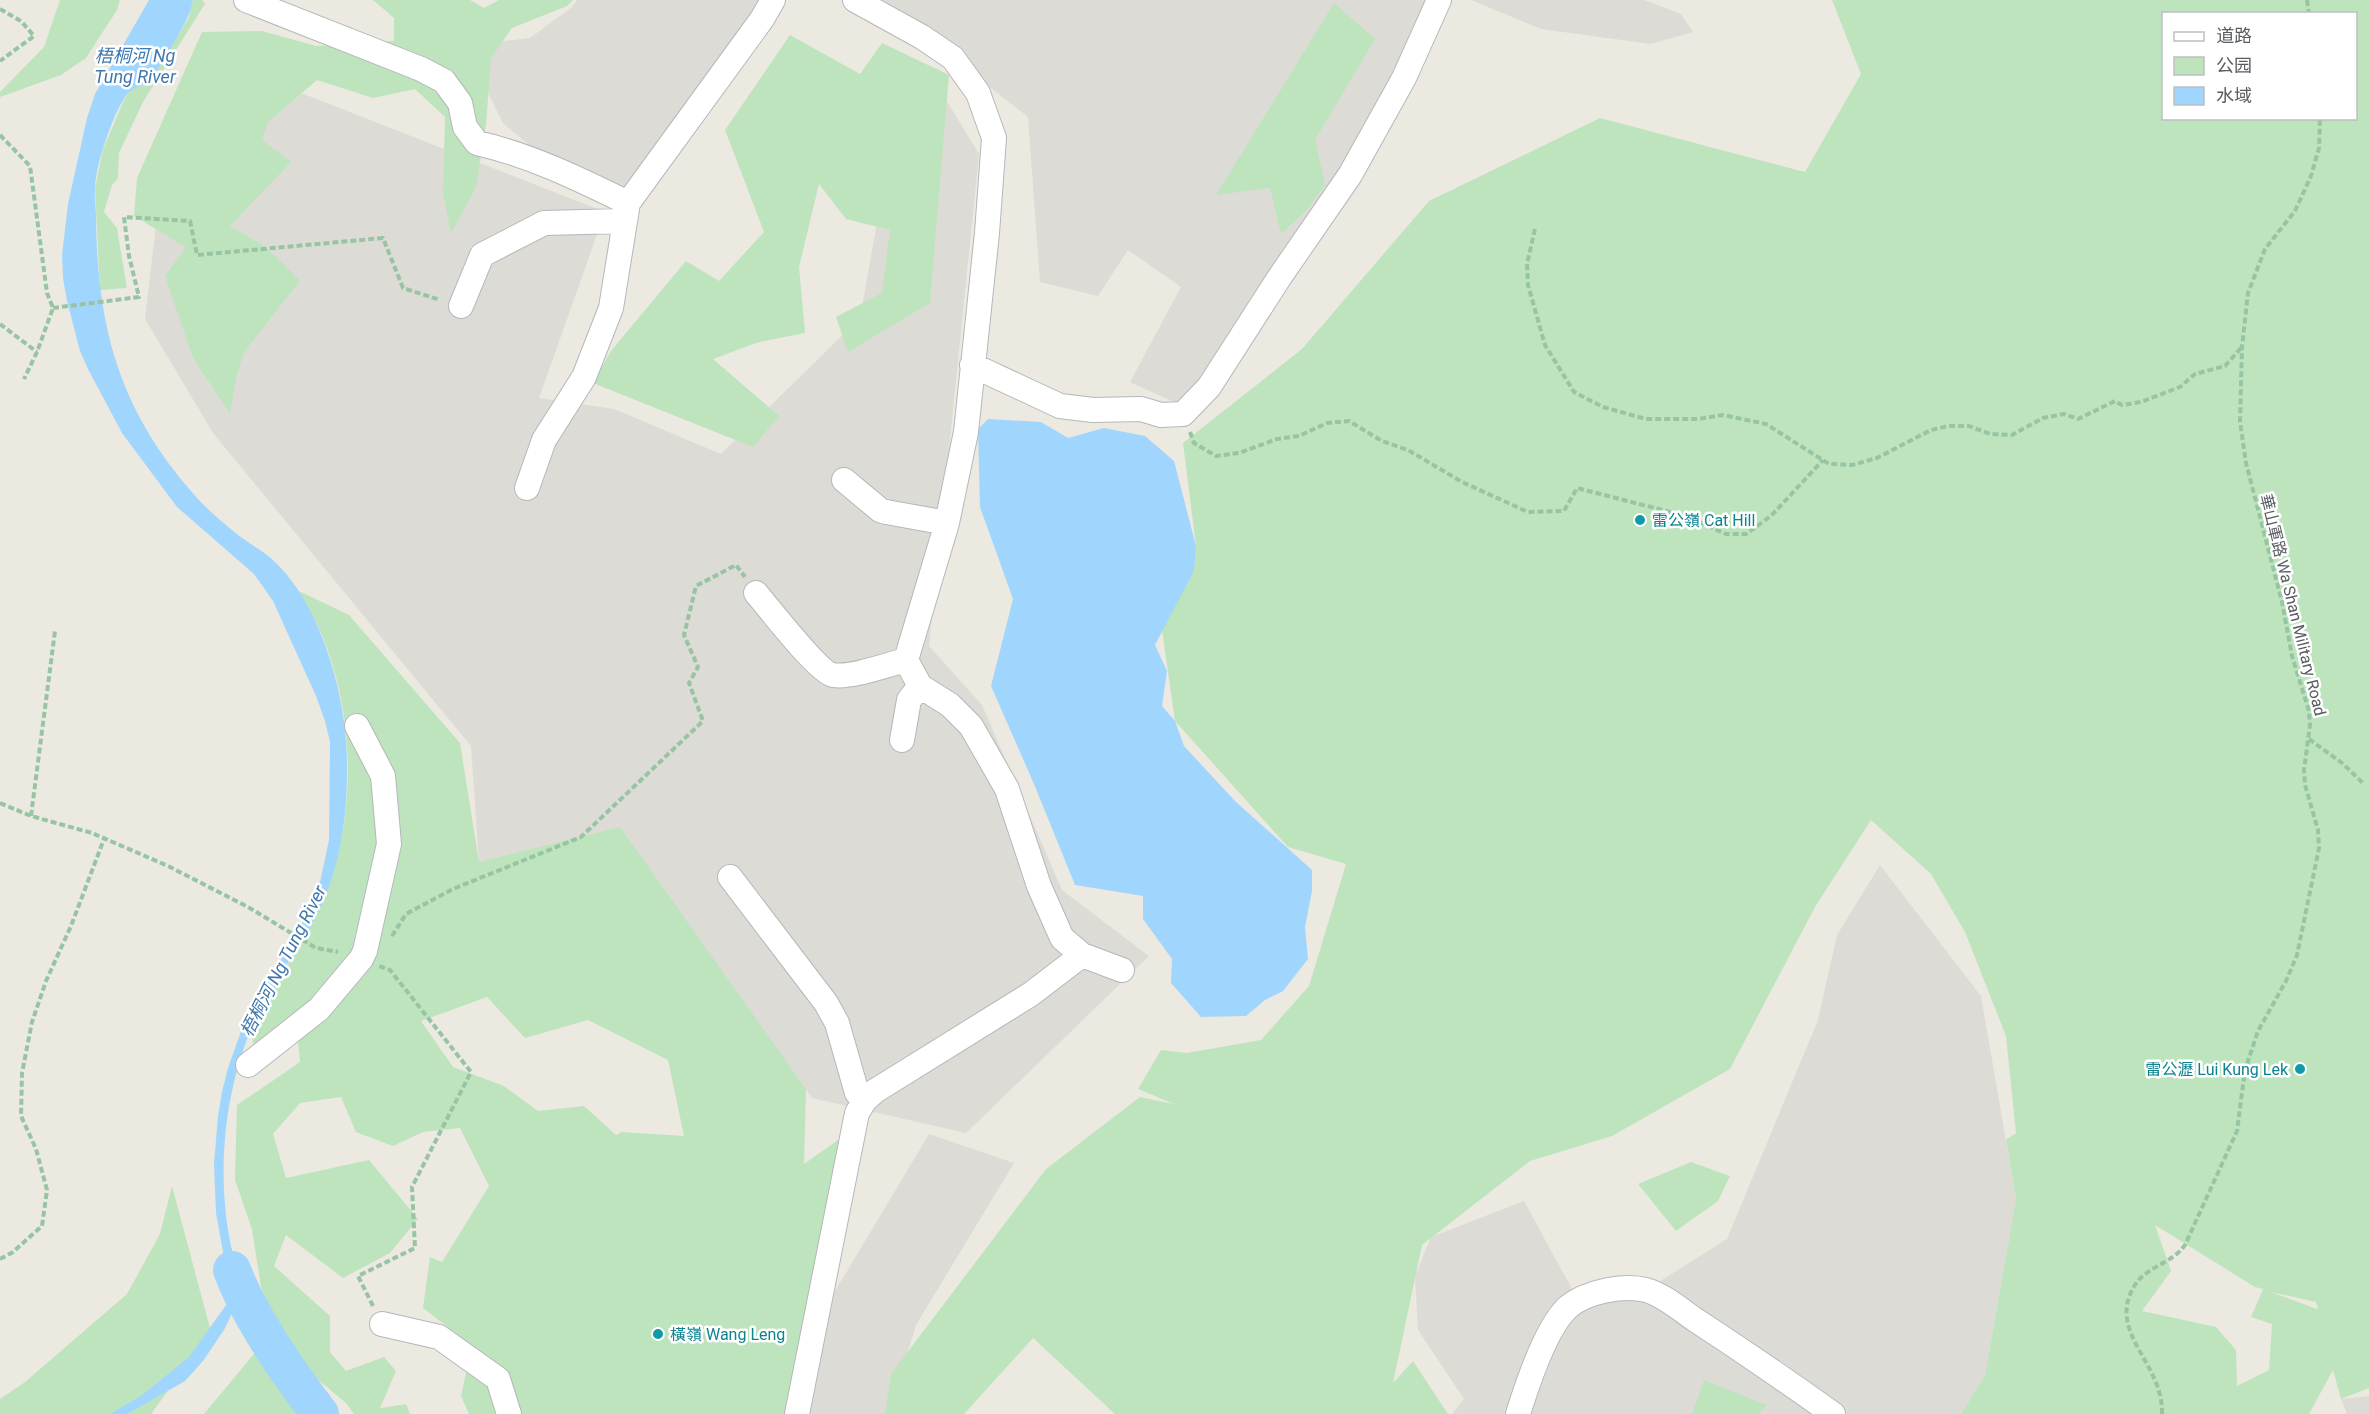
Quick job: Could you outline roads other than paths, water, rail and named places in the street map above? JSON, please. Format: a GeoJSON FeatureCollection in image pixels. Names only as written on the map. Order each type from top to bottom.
{"type":"FeatureCollection","features":[{"type":"Feature","properties":{"kind":"street"},"geometry":{"type":"LineString","coordinates":[[246,0],[444,81],[460,103],[465,127],[477,143],[500,148],[561,170],[626,212]]}},
{"type":"Feature","properties":{"kind":"street"},"geometry":{"type":"LineString","coordinates":[[527,489],[544,441],[584,376],[611,308],[626,212],[773,0]]}},
{"type":"Feature","properties":{"kind":"street"},"geometry":{"type":"LineString","coordinates":[[855,0],[922,37],[953,58],[978,93],[994,138],[987,233],[966,432],[947,523],[906,660],[920,686],[950,705],[971,726],[1006,789],[1039,886],[1062,938],[1082,955],[1122,970]]}},
{"type":"Feature","properties":{"kind":"street"},"geometry":{"type":"LineString","coordinates":[[972,365],[1059,406],[1093,410],[1141,409],[1161,415],[1183,414],[1209,387],[1350,174],[1404,78],[1439,0]]}},
{"type":"Feature","properties":{"kind":"street"},"geometry":{"type":"LineString","coordinates":[[461,306],[482,255],[544,223],[626,212]]}},
{"type":"Feature","properties":{"kind":"street"},"geometry":{"type":"LineString","coordinates":[[844,480],[880,510],[947,523]]}},
{"type":"Feature","properties":{"kind":"street"},"geometry":{"type":"LineString","coordinates":[[756,593],[829,675],[842,676],[906,660]]}},
{"type":"Feature","properties":{"kind":"street"},"geometry":{"type":"LineString","coordinates":[[902,740],[909,700],[920,686]]}},
{"type":"Feature","properties":{"kind":"street"},"geometry":{"type":"LineString","coordinates":[[248,1065],[319,1009],[361,959],[365,951],[389,844],[383,776],[357,726]]}},
{"type":"Feature","properties":{"kind":"street"},"geometry":{"type":"LineString","coordinates":[[730,877],[826,1003],[837,1023],[857,1093],[865,1100]]}},
{"type":"Feature","properties":{"kind":"street"},"geometry":{"type":"LineString","coordinates":[[797,1414],[857,1113],[865,1100],[875,1091],[1031,994],[1082,955]]}},
{"type":"Feature","properties":{"kind":"street"},"geometry":{"type":"LineString","coordinates":[[1518,1414],[1528,1379],[1555,1324],[1568,1307],[1595,1292],[1618,1289],[1646,1290],[1667,1301],[1761,1362],[1833,1414]]}},
{"type":"Feature","properties":{"kind":"street"},"geometry":{"type":"LineString","coordinates":[[382,1324],[439,1337],[498,1379],[509,1414]]}},
{"type":"Feature","properties":{"kind":"water"},"geometry":{"type":"Polygon","coordinates":[[[149,0],[193,0],[187,19],[157,71],[148,82],[131,90],[123,100],[112,123],[99,165],[95,191],[97,256],[107,329],[116,363],[129,396],[166,460],[210,511],[274,561],[306,602],[318,627],[337,682],[346,737],[347,784],[340,849],[328,890],[309,930],[272,988],[253,1024],[243,1050],[229,1105],[224,1162],[226,1218],[233,1254],[255,1306],[255,1314],[248,1311],[240,1297],[224,1330],[203,1361],[185,1381],[127,1414],[110,1414],[141,1396],[189,1357],[236,1291],[228,1277],[216,1213],[214,1164],[222,1092],[244,1023],[306,916],[320,882],[329,840],[330,742],[316,696],[273,601],[254,574],[177,507],[122,433],[80,351],[67,301],[62,255],[68,204],[87,118],[95,94],[149,0]]]}},
{"type":"Feature","properties":{"kind":"water"},"geometry":{"type":"Polygon","coordinates":[[[988,419],[1041,422],[1068,438],[1104,428],[1145,436],[1174,461],[1196,546],[1194,571],[1155,645],[1167,671],[1162,706],[1175,721],[1184,746],[1235,801],[1312,870],[1312,891],[1305,927],[1308,959],[1283,991],[1265,1000],[1246,1016],[1201,1017],[1171,983],[1172,959],[1143,919],[1143,896],[1075,885],[991,686],[1013,599],[980,507],[978,429],[988,419]]]}},
{"type":"Feature","properties":{"kind":"waterway","name":"梧桐河 Ng Tung River"},"geometry":{"type":"LineString","coordinates":[[232,1270],[259,1325],[320,1414]]}},
{"type":"Feature","properties":{"kind":"place","name":"雷公嶺 Cat Hill"},"geometry":{"type":"Point","coordinates":[1640,520]}},
{"type":"Feature","properties":{"kind":"place","name":"雷公瀝 Lui Kung Lek"},"geometry":{"type":"Point","coordinates":[2300,1069]}},
{"type":"Feature","properties":{"kind":"place","name":"橫嶺 Wang Leng"},"geometry":{"type":"Point","coordinates":[658,1334]}}]}
